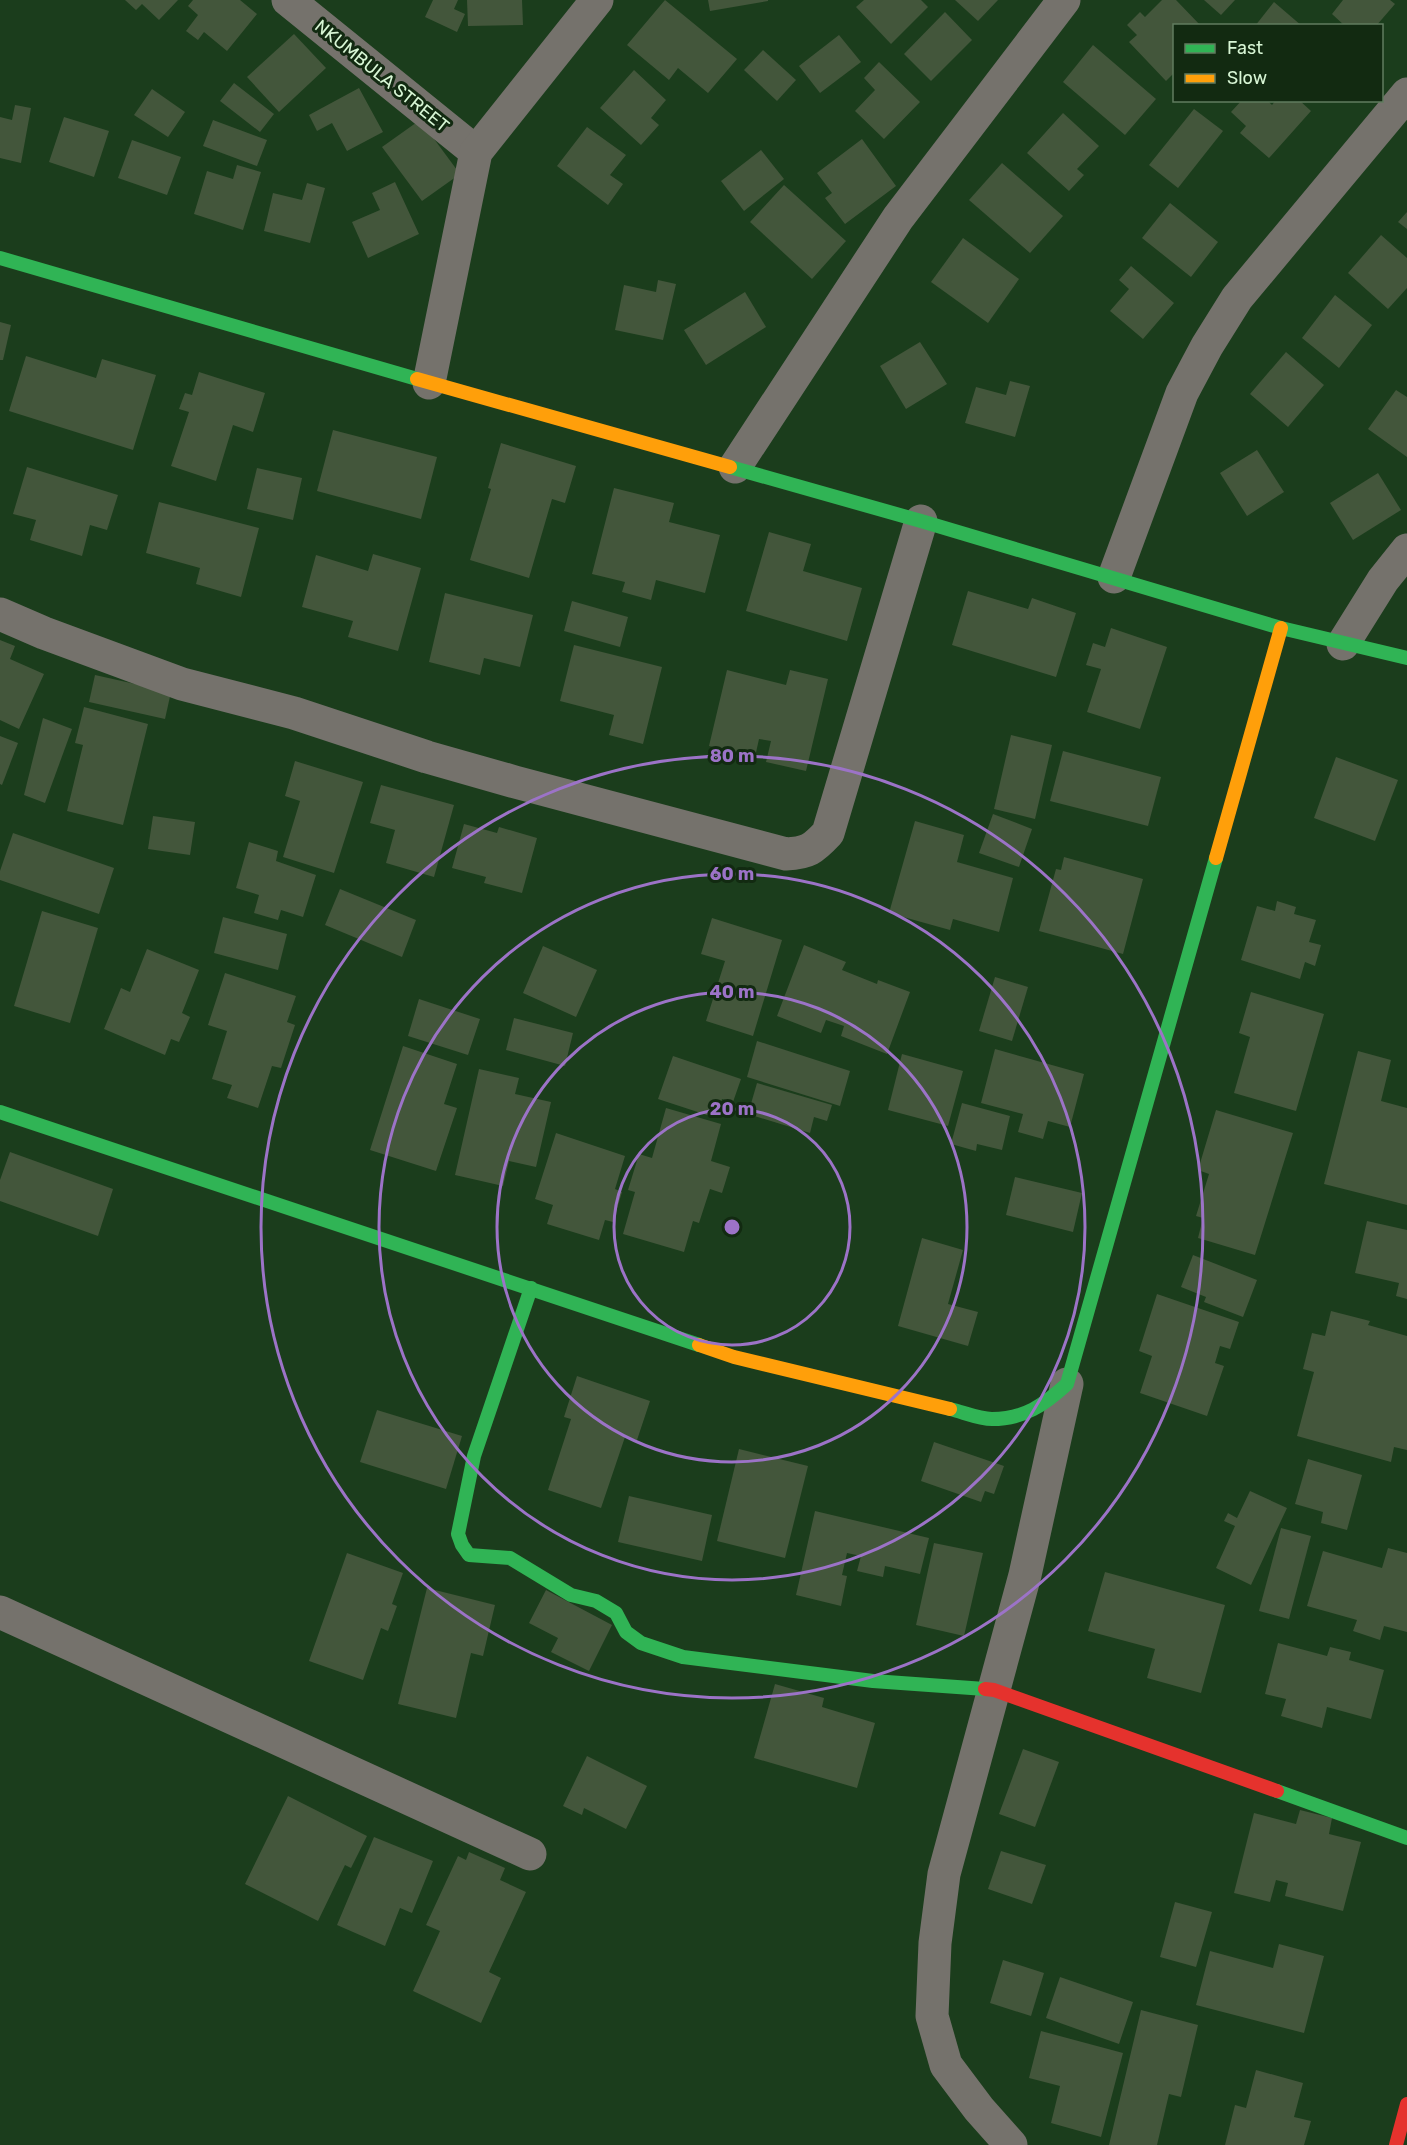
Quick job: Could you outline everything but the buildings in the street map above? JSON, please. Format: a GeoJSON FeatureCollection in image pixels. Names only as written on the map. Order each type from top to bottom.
{"type":"FeatureCollection","features":[{"type":"Feature","properties":{"kind":"street","name":"NKUMBULA STREET"},"geometry":{"type":"LineString","coordinates":[[288,0],[476,152]]}},
{"type":"Feature","properties":{"kind":"street"},"geometry":{"type":"LineString","coordinates":[[429,383],[476,152],[597,0]]}},
{"type":"Feature","properties":{"kind":"street"},"geometry":{"type":"LineString","coordinates":[[735,468],[898,218],[1064,0]]}},
{"type":"Feature","properties":{"kind":"street"},"geometry":{"type":"LineString","coordinates":[[1114,577],[1182,393],[1206,346],[1237,298],[1407,94]]}},
{"type":"Feature","properties":{"kind":"street"},"geometry":{"type":"LineString","coordinates":[[0,258],[429,383],[921,521],[1281,628],[1407,658]]}},
{"type":"Feature","properties":{"kind":"street"},"geometry":{"type":"LineString","coordinates":[[0,615],[182,684],[294,713],[427,757],[786,854],[802,853],[813,849],[828,833],[921,521]]}},
{"type":"Feature","properties":{"kind":"street"},"geometry":{"type":"LineString","coordinates":[[1343,644],[1383,580],[1407,550]]}},
{"type":"Feature","properties":{"kind":"street"},"geometry":{"type":"LineString","coordinates":[[1011,2145],[979,2109],[946,2065],[932,2016],[935,1943],[944,1874],[1025,1575],[1067,1384],[1281,628]]}},
{"type":"Feature","properties":{"kind":"street"},"geometry":{"type":"LineString","coordinates":[[0,1112],[531,1288],[734,1358],[991,1419],[1029,1413],[1050,1400],[1067,1384]]}},
{"type":"Feature","properties":{"kind":"street"},"geometry":{"type":"LineString","coordinates":[[531,1288],[474,1456],[458,1534],[469,1555],[510,1558],[571,1594],[596,1601],[616,1613],[626,1632],[641,1643],[683,1657],[873,1681],[994,1690],[1407,1838]]}},
{"type":"Feature","properties":{"kind":"street"},"geometry":{"type":"LineString","coordinates":[[0,1612],[530,1854]]}},
{"type":"Feature","properties":{"kind":"street"},"geometry":{"type":"LineString","coordinates":[[1396,2145],[1407,2104]]}},
{"type":"Feature","properties":{"kind":"traffic: fast"},"geometry":{"type":"LineString","coordinates":[[0,258],[417,379]]}},
{"type":"Feature","properties":{"kind":"traffic: fast"},"geometry":{"type":"LineString","coordinates":[[730,467],[1281,628],[1407,658]]}},
{"type":"Feature","properties":{"kind":"traffic: fast"},"geometry":{"type":"LineString","coordinates":[[950,1409],[987,1419],[1014,1416],[1042,1404],[1067,1384],[1216,858]]}},
{"type":"Feature","properties":{"kind":"traffic: fast"},"geometry":{"type":"LineString","coordinates":[[0,1112],[699,1345]]}},
{"type":"Feature","properties":{"kind":"traffic: fast"},"geometry":{"type":"LineString","coordinates":[[531,1288],[474,1456],[458,1534],[469,1555],[510,1558],[571,1595],[596,1601],[616,1613],[626,1632],[641,1643],[683,1657],[873,1681],[985,1689]]}},
{"type":"Feature","properties":{"kind":"traffic: fast"},"geometry":{"type":"LineString","coordinates":[[1277,1791],[1407,1838]]}},
{"type":"Feature","properties":{"kind":"traffic: slow"},"geometry":{"type":"LineString","coordinates":[[417,379],[730,467]]}},
{"type":"Feature","properties":{"kind":"traffic: slow"},"geometry":{"type":"LineString","coordinates":[[1216,858],[1281,628]]}},
{"type":"Feature","properties":{"kind":"traffic: slow"},"geometry":{"type":"LineString","coordinates":[[699,1345],[734,1357],[950,1409]]}},
{"type":"Feature","properties":{"kind":"traffic: jam"},"geometry":{"type":"LineString","coordinates":[[985,1689],[994,1690],[1277,1791]]}},
{"type":"Feature","properties":{"kind":"traffic: jam"},"geometry":{"type":"LineString","coordinates":[[1396,2145],[1407,2104]]}}]}
